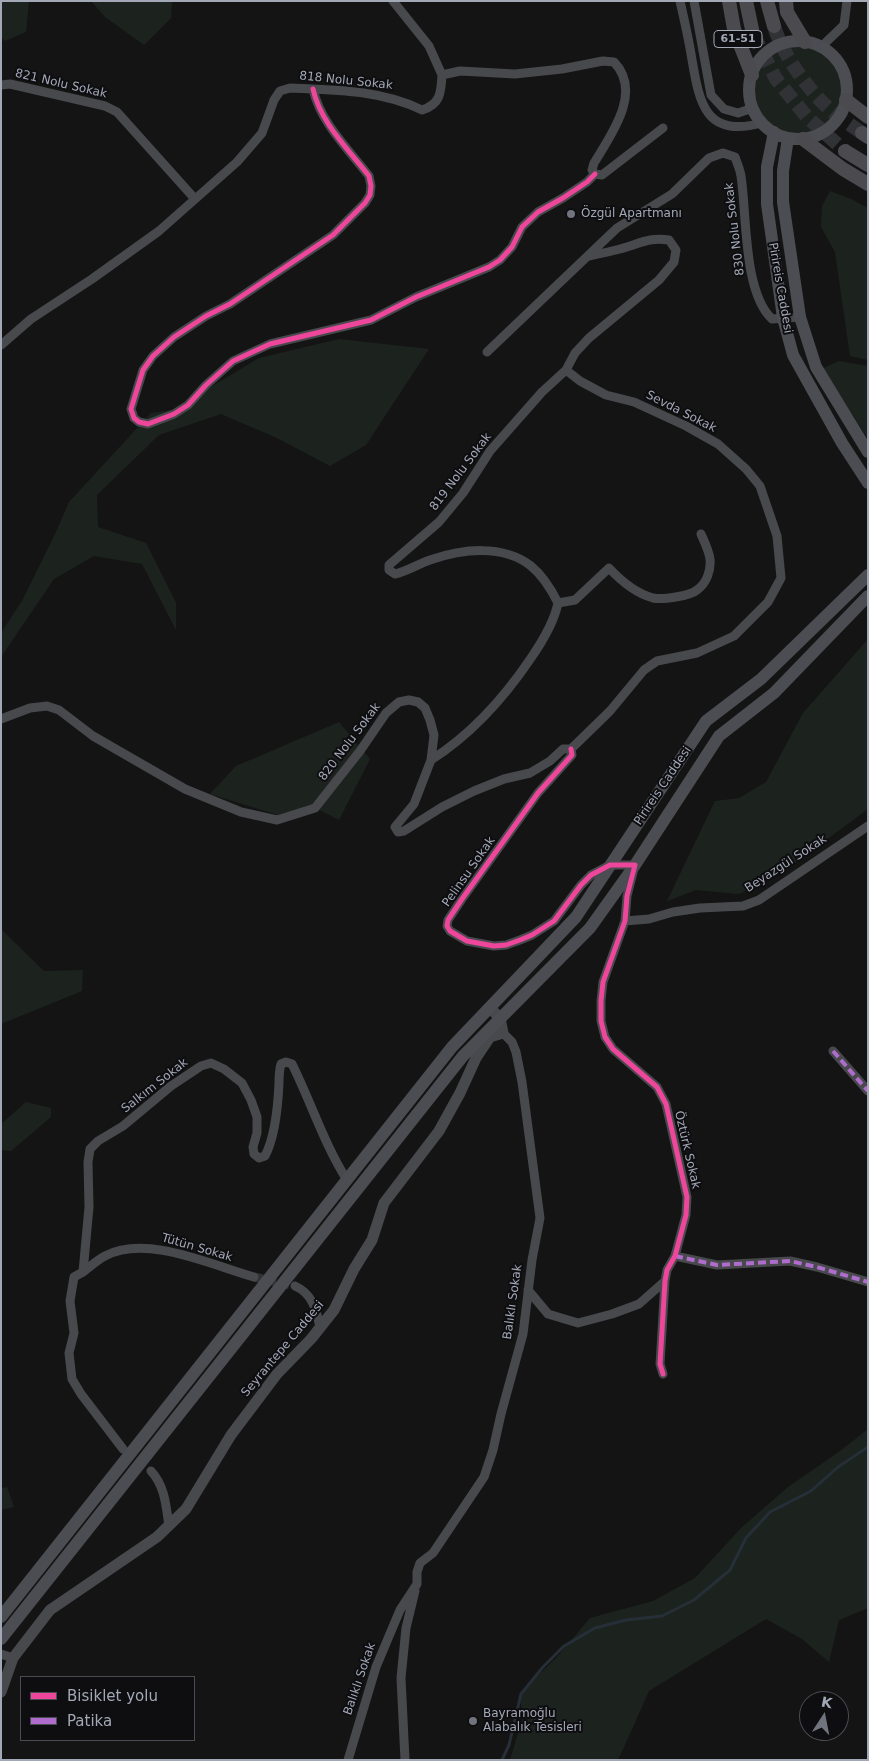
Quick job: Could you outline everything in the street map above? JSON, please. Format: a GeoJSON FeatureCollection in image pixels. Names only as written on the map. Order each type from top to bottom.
{"type":"FeatureCollection","features":[{"type":"Feature","properties":{"kind":"main road","name":"61-51"},"geometry":{"type":"LineString","coordinates":[[729,1],[734,29],[752,75]]}},
{"type":"Feature","properties":{"kind":"main road","name":"61-51"},"geometry":{"type":"LineString","coordinates":[[746,1],[753,34]]}},
{"type":"Feature","properties":{"kind":"main road"},"geometry":{"type":"LineString","coordinates":[[767,1],[774,26]]}},
{"type":"Feature","properties":{"kind":"main road"},"geometry":{"type":"LineString","coordinates":[[786,1],[787,12],[805,42],[821,47],[835,57],[843,70],[847,85],[846,100],[841,114],[831,126],[818,135],[804,139],[788,138]]}},
{"type":"Feature","properties":{"kind":"main road","name":"61-51"},"geometry":{"type":"LineString","coordinates":[[788,138],[774,132],[762,123],[753,108],[749,92],[752,75],[760,60],[772,48],[788,42],[805,42]]}},
{"type":"Feature","properties":{"kind":"main road"},"geometry":{"type":"LineString","coordinates":[[846,100],[863,113]]}},
{"type":"Feature","properties":{"kind":"main road","name":"Pirireis Caddesi"},"geometry":{"type":"LineString","coordinates":[[774,132],[767,167],[767,204],[783,318],[793,355],[842,443],[868,483]]}},
{"type":"Feature","properties":{"kind":"main road","name":"Pirireis Caddesi"},"geometry":{"type":"LineString","coordinates":[[788,138],[783,171],[783,202],[800,317],[816,367],[868,452]]}},
{"type":"Feature","properties":{"kind":"main road"},"geometry":{"type":"LineString","coordinates":[[804,139],[843,169],[868,184]]}},
{"type":"Feature","properties":{"kind":"main road"},"geometry":{"type":"LineString","coordinates":[[845,151],[868,165]]}},
{"type":"Feature","properties":{"kind":"main road","name":"Pirireis Caddesi"},"geometry":{"type":"LineString","coordinates":[[1,1617],[452,1047],[576,917],[706,721],[762,679],[868,575]]}},
{"type":"Feature","properties":{"kind":"main road","name":"Pirireis Caddesi"},"geometry":{"type":"LineString","coordinates":[[1,1639],[463,1056],[590,928],[635,865],[719,736],[774,693],[868,596]]}},
{"type":"Feature","properties":{"kind":"street"},"geometry":{"type":"LineString","coordinates":[[393,1],[429,46],[442,75],[460,71],[515,74],[562,69],[603,61],[614,62],[624,76],[626,89],[621,114],[594,163],[592,170],[596,174],[602,175],[663,128]]}},
{"type":"Feature","properties":{"kind":"street"},"geometry":{"type":"LineString","coordinates":[[680,1],[702,106],[714,120],[734,127],[745,128],[762,123]]}},
{"type":"Feature","properties":{"kind":"street"},"geometry":{"type":"LineString","coordinates":[[694,1],[711,95],[724,109],[738,113],[753,108]]}},
{"type":"Feature","properties":{"kind":"street"},"geometry":{"type":"LineString","coordinates":[[821,47],[844,25],[847,1]]}},
{"type":"Feature","properties":{"kind":"street","name":"818 Nolu Sokak"},"geometry":{"type":"LineString","coordinates":[[1,345],[31,319],[92,279],[159,231],[237,162],[262,133],[274,100],[280,91],[290,88],[313,89],[386,96],[407,102],[422,110],[430,107],[438,100],[442,75]]}},
{"type":"Feature","properties":{"kind":"street","name":"821 Nolu Sokak"},"geometry":{"type":"LineString","coordinates":[[1,85],[10,84],[105,106],[117,112],[195,199]]}},
{"type":"Feature","properties":{"kind":"street"},"geometry":{"type":"LineString","coordinates":[[313,89],[316,102],[323,114],[369,176],[370,195],[365,203],[333,235],[230,304],[206,316],[174,337],[153,356],[143,370],[131,409],[134,418],[139,422],[148,424],[174,414],[188,405],[206,385],[233,361],[270,344],[371,320],[416,297],[489,267],[500,260],[512,247],[522,227],[538,212],[564,198],[596,174]]}},
{"type":"Feature","properties":{"kind":"street","name":"830 Nolu Sokak"},"geometry":{"type":"LineString","coordinates":[[487,352],[618,228],[672,194],[710,158],[722,153],[735,157],[741,174],[748,244],[755,289],[764,311],[772,319],[800,317]]}},
{"type":"Feature","properties":{"kind":"street","name":"819 Nolu Sokak"},"geometry":{"type":"LineString","coordinates":[[558,603],[532,567],[517,558],[500,552],[454,553],[429,560],[404,572],[395,574],[389,570],[388,565],[439,522],[463,493],[490,452],[542,392],[566,370],[576,353],[589,338],[659,280],[674,262],[676,250],[669,240],[658,238],[642,240],[621,249],[589,256]]}},
{"type":"Feature","properties":{"kind":"street","name":"Sevda Sokak"},"geometry":{"type":"LineString","coordinates":[[566,370],[580,381],[606,395],[634,402],[686,426],[718,444],[746,469],[760,486],[777,536],[781,578],[768,602],[734,636],[697,653],[657,661],[644,670],[610,711],[571,750]]}},
{"type":"Feature","properties":{"kind":"street"},"geometry":{"type":"LineString","coordinates":[[431,760],[453,746],[477,724],[512,686],[538,648],[556,614],[558,603],[575,600],[608,568],[621,581],[637,591],[654,598],[676,597],[697,590],[709,575],[710,558],[702,534]]}},
{"type":"Feature","properties":{"kind":"street","name":"820 Nolu Sokak"},"geometry":{"type":"LineString","coordinates":[[1,719],[30,708],[47,706],[59,710],[93,736],[185,789],[241,812],[277,820],[315,808],[360,751],[386,713],[399,702],[409,700],[418,702],[425,708],[434,735],[431,760],[414,804],[395,827],[398,832],[417,824],[442,806],[504,779],[530,772],[550,761],[563,749],[571,750]]}},
{"type":"Feature","properties":{"kind":"street","name":"Pelinsu Sokak"},"geometry":{"type":"LineString","coordinates":[[571,750],[572,755],[533,800],[462,899],[448,920],[447,926],[457,936],[480,944],[506,945],[520,940],[554,921],[591,875],[610,865]]}},
{"type":"Feature","properties":{"kind":"street","name":"Beyazgül Sokak"},"geometry":{"type":"LineString","coordinates":[[625,921],[700,908],[743,906],[759,900],[868,826]]}},
{"type":"Feature","properties":{"kind":"street"},"geometry":{"type":"LineString","coordinates":[[610,865],[635,865]]}},
{"type":"Feature","properties":{"kind":"street","name":"Öztürk Sokak"},"geometry":{"type":"LineString","coordinates":[[635,865],[627,896],[625,921],[603,982],[601,1021],[605,1037],[613,1049],[657,1087],[666,1104],[687,1197],[686,1215],[675,1256],[667,1270],[665,1281],[660,1364],[663,1374]]}},
{"type":"Feature","properties":{"kind":"street"},"geometry":{"type":"LineString","coordinates":[[490,1008],[500,1018],[503,1034]]}},
{"type":"Feature","properties":{"kind":"street","name":"Balıklı Sokak"},"geometry":{"type":"LineString","coordinates":[[405,1760],[401,1678],[406,1628],[417,1584],[417,1572],[420,1563],[433,1553],[484,1477],[493,1450],[523,1334],[532,1260],[540,1218],[519,1066],[512,1042],[503,1034]]}},
{"type":"Feature","properties":{"kind":"street","name":"Seyrantepe Caddesi"},"geometry":{"type":"LineString","coordinates":[[1,1692],[13,1658],[50,1610],[158,1537],[186,1509],[231,1435],[271,1381],[334,1310],[354,1269],[372,1240],[384,1203],[439,1131],[460,1093],[476,1058],[490,1037],[503,1034]]}},
{"type":"Feature","properties":{"kind":"street"},"geometry":{"type":"LineString","coordinates":[[833,1051],[868,1091]]}},
{"type":"Feature","properties":{"kind":"street","name":"Salkım Sokak"},"geometry":{"type":"LineString","coordinates":[[83,1272],[89,1207],[88,1162],[90,1149],[98,1141],[123,1126],[171,1086],[201,1066],[211,1063],[224,1069],[242,1083],[257,1117],[257,1133],[253,1147],[254,1154],[259,1158],[265,1156],[269,1148],[276,1114],[281,1064],[286,1062],[292,1064],[336,1163],[347,1180]]}},
{"type":"Feature","properties":{"kind":"street","name":"Tütün Sokak"},"geometry":{"type":"LineString","coordinates":[[83,1272],[106,1256],[133,1248],[149,1247],[254,1277]]}},
{"type":"Feature","properties":{"kind":"street"},"geometry":{"type":"LineString","coordinates":[[675,1256],[717,1265],[790,1261],[868,1282]]}},
{"type":"Feature","properties":{"kind":"street"},"geometry":{"type":"LineString","coordinates":[[83,1272],[74,1277],[70,1301],[74,1333],[69,1353],[72,1379],[81,1394],[123,1449]]}},
{"type":"Feature","properties":{"kind":"street"},"geometry":{"type":"LineString","coordinates":[[528,1290],[548,1314],[578,1323],[612,1314],[639,1304],[665,1281]]}},
{"type":"Feature","properties":{"kind":"street"},"geometry":{"type":"LineString","coordinates":[[295,1286],[311,1297],[320,1327]]}},
{"type":"Feature","properties":{"kind":"street"},"geometry":{"type":"LineString","coordinates":[[150,1471],[157,1478],[163,1491],[169,1526]]}},
{"type":"Feature","properties":{"kind":"street","name":"Balıklı Sokak"},"geometry":{"type":"LineString","coordinates":[[348,1760],[376,1666],[400,1610],[417,1584]]}},
{"type":"Feature","properties":{"kind":"street"},"geometry":{"type":"LineString","coordinates":[[1,1654],[13,1658]]}},
{"type":"Feature","properties":{"kind":"shaded area"},"geometry":{"type":"Polygon","coordinates":[[[1,1],[29,1],[26,32],[5,41],[1,37],[1,1]]]}},
{"type":"Feature","properties":{"kind":"shaded area"},"geometry":{"type":"Polygon","coordinates":[[[91,1],[172,1],[171,18],[144,45],[105,17],[91,1]]]}},
{"type":"Feature","properties":{"kind":"shaded area"},"geometry":{"type":"Polygon","coordinates":[[[798,45],[815,48],[830,58],[840,73],[843,90],[840,107],[830,122],[815,132],[798,135],[781,132],[766,122],[756,107],[753,90],[756,73],[766,58],[781,48],[798,45]]]}},
{"type":"Feature","properties":{"kind":"shaded area"},"geometry":{"type":"Polygon","coordinates":[[[830,191],[868,208],[868,360],[850,356],[835,252],[821,227],[822,206],[830,191]]]}},
{"type":"Feature","properties":{"kind":"shaded area"},"geometry":{"type":"Polygon","coordinates":[[[339,339],[429,349],[366,445],[330,466],[277,438],[221,414],[159,435],[97,495],[98,527],[146,543],[176,603],[176,630],[142,564],[94,556],[54,579],[1,657],[1,633],[23,599],[69,502],[151,413],[172,410],[259,358],[339,339]]]}},
{"type":"Feature","properties":{"kind":"shaded area"},"geometry":{"type":"Polygon","coordinates":[[[839,361],[868,366],[868,439],[823,368],[839,361]]]}},
{"type":"Feature","properties":{"kind":"shaded area"},"geometry":{"type":"Polygon","coordinates":[[[868,639],[868,809],[787,869],[739,894],[696,890],[667,901],[715,801],[739,798],[766,782],[803,713],[868,639]]]}},
{"type":"Feature","properties":{"kind":"shaded area"},"geometry":{"type":"Polygon","coordinates":[[[339,722],[370,759],[339,820],[310,805],[278,815],[210,794],[236,766],[339,722]]]}},
{"type":"Feature","properties":{"kind":"shaded area"},"geometry":{"type":"Polygon","coordinates":[[[1,929],[44,971],[83,970],[82,991],[1,1024],[1,929]]]}},
{"type":"Feature","properties":{"kind":"shaded area"},"geometry":{"type":"Polygon","coordinates":[[[26,1102],[51,1108],[51,1117],[11,1151],[1,1150],[1,1124],[26,1102]]]}},
{"type":"Feature","properties":{"kind":"shaded area"},"geometry":{"type":"Polygon","coordinates":[[[868,1429],[868,1608],[839,1620],[829,1662],[802,1639],[766,1619],[649,1691],[617,1760],[510,1760],[523,1717],[519,1694],[556,1658],[590,1618],[653,1601],[695,1578],[741,1528],[788,1487],[868,1429]]]}},
{"type":"Feature","properties":{"kind":"shaded area"},"geometry":{"type":"Polygon","coordinates":[[[7,1487],[14,1507],[1,1510],[1,1488],[7,1487]]]}},
{"type":"Feature","properties":{"kind":"waterway"},"geometry":{"type":"LineString","coordinates":[[502,1760],[509,1745],[521,1694],[543,1667],[564,1646],[595,1628],[626,1620],[662,1616],[694,1600],[730,1570],[746,1538],[770,1512],[811,1491],[838,1467],[868,1447]]}},
{"type":"Feature","properties":{"kind":"tunnel"},"geometry":{"type":"LineString","coordinates":[[774,26],[788,57],[810,89],[829,109],[862,133]]}},
{"type":"Feature","properties":{"kind":"tunnel"},"geometry":{"type":"LineString","coordinates":[[753,34],[776,79],[807,117],[845,151]]}},
{"type":"Feature","properties":{"kind":"tunnel"},"geometry":{"type":"LineString","coordinates":[[254,1277],[295,1286]]}},
{"type":"Feature","properties":{"kind":"marked path"},"geometry":{"type":"LineString","coordinates":[[833,1051],[868,1091]]}},
{"type":"Feature","properties":{"kind":"marked path"},"geometry":{"type":"LineString","coordinates":[[675,1256],[717,1265],[790,1261],[868,1282]]}},
{"type":"Feature","properties":{"kind":"cycle path"},"geometry":{"type":"LineString","coordinates":[[313,89],[322,113],[329,124],[344,146],[369,176],[370,195],[365,203],[333,235],[230,304],[206,316],[174,337],[153,356],[143,370],[131,409],[134,418],[139,422],[148,424],[174,414],[188,405],[206,385],[233,361],[270,344],[371,320],[416,297],[489,267],[500,260],[512,247],[522,227],[538,212],[563,198],[587,182],[595,174]]}},
{"type":"Feature","properties":{"kind":"cycle path"},"geometry":{"type":"LineString","coordinates":[[571,749],[572,755],[538,793],[462,899],[448,920],[447,926],[450,931],[467,941],[494,946],[506,945],[532,935],[554,921],[581,885],[591,875],[610,865],[635,865],[627,896],[625,921],[603,982],[601,1021],[605,1037],[613,1049],[657,1087],[666,1104],[687,1197],[686,1215],[675,1256],[667,1270],[665,1281],[660,1364],[663,1374]]}},
{"type":"Feature","properties":{"kind":"place","name":"Özgül Apartmanı"},"geometry":{"type":"Point","coordinates":[571,214]}},
{"type":"Feature","properties":{"kind":"place","name":"Bayramoğlu Alabalık Tesisleri"},"geometry":{"type":"Point","coordinates":[473,1721]}}]}
